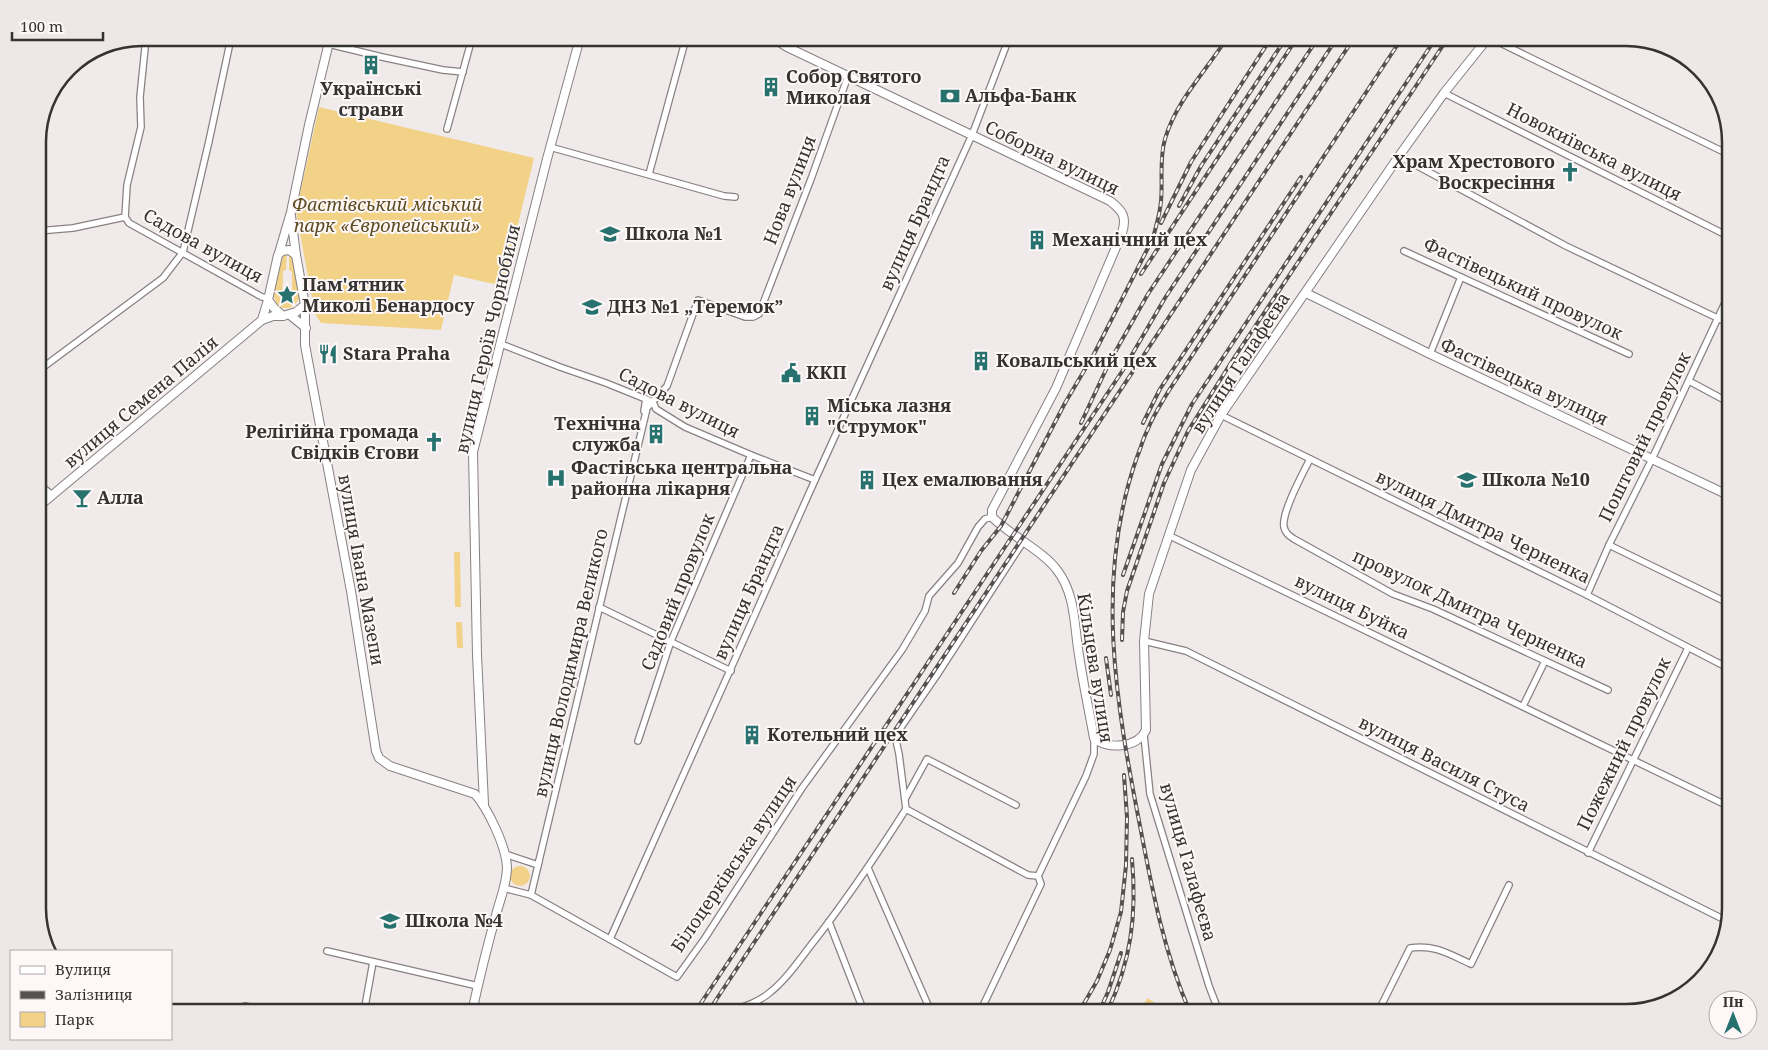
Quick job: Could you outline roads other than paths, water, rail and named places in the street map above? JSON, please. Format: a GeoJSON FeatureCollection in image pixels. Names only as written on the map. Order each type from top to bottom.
{"type":"FeatureCollection","features":[{"type":"Feature","properties":{"kind":"main road"},"geometry":{"type":"LineString","coordinates":[[262,320],[291,212],[309,125],[329,46]]}},
{"type":"Feature","properties":{"kind":"main road","name":"вулиця Героїв Чорнобиля"},"geometry":{"type":"LineString","coordinates":[[484,804],[477,655],[473,452],[550,147],[578,46]]}},
{"type":"Feature","properties":{"kind":"main road","name":"Соборна вулиця"},"geometry":{"type":"LineString","coordinates":[[787,46],[1110,201],[1120,208],[1123,214],[1125,224],[1056,388],[992,510],[992,517]]}},
{"type":"Feature","properties":{"kind":"main road","name":"вулиця Галафеєва"},"geometry":{"type":"LineString","coordinates":[[1144,735],[1146,730],[1144,641],[1149,594],[1191,470],[1221,415],[1399,156],[1444,93],[1482,46]]}},
{"type":"Feature","properties":{"kind":"main road"},"geometry":{"type":"LineString","coordinates":[[291,212],[296,255]]}},
{"type":"Feature","properties":{"kind":"main road"},"geometry":{"type":"LineString","coordinates":[[279,253],[289,250],[296,255]]}},
{"type":"Feature","properties":{"kind":"main road","name":"вулиця Івана Мазепи"},"geometry":{"type":"LineString","coordinates":[[296,255],[305,305],[305,345],[351,591],[376,751],[379,758],[394,768],[471,792],[484,804]]}},
{"type":"Feature","properties":{"kind":"main road","name":"Фастівецька вулиця"},"geometry":{"type":"LineString","coordinates":[[1306,293],[1722,492]]}},
{"type":"Feature","properties":{"kind":"main road"},"geometry":{"type":"LineString","coordinates":[[268,299],[274,308],[306,328]]}},
{"type":"Feature","properties":{"kind":"main road"},"geometry":{"type":"LineString","coordinates":[[287,316],[305,305]]}},
{"type":"Feature","properties":{"kind":"main road","name":"вулиця Семена Палія"},"geometry":{"type":"LineString","coordinates":[[46,500],[262,320],[273,316],[287,316]]}},
{"type":"Feature","properties":{"kind":"main road","name":"Кільцева вулиця"},"geometry":{"type":"LineString","coordinates":[[992,517],[1050,563],[1057,570],[1068,588],[1094,738]]}},
{"type":"Feature","properties":{"kind":"main road"},"geometry":{"type":"LineString","coordinates":[[1094,738],[1104,744],[1119,745],[1136,741],[1144,735]]}},
{"type":"Feature","properties":{"kind":"main road"},"geometry":{"type":"LineString","coordinates":[[474,1004],[504,888],[507,865],[505,854],[484,804]]}},
{"type":"Feature","properties":{"kind":"street"},"geometry":{"type":"LineString","coordinates":[[46,229],[73,228],[125,217],[127,185],[140,127],[140,97],[145,46]]}},
{"type":"Feature","properties":{"kind":"street"},"geometry":{"type":"LineString","coordinates":[[46,365],[163,278],[183,252],[230,46]]}},
{"type":"Feature","properties":{"kind":"street"},"geometry":{"type":"LineString","coordinates":[[349,46],[443,70],[463,72]]}},
{"type":"Feature","properties":{"kind":"street"},"geometry":{"type":"LineString","coordinates":[[447,129],[470,46]]}},
{"type":"Feature","properties":{"kind":"street"},"geometry":{"type":"LineString","coordinates":[[649,174],[684,46]]}},
{"type":"Feature","properties":{"kind":"street","name":"вулиця Брандта"},"geometry":{"type":"LineString","coordinates":[[610,939],[815,480],[972,135],[1007,46]]}},
{"type":"Feature","properties":{"kind":"street"},"geometry":{"type":"LineString","coordinates":[[1505,46],[1722,151]]}},
{"type":"Feature","properties":{"kind":"street","name":"Нова вулиця"},"geometry":{"type":"LineString","coordinates":[[759,314],[848,76]]}},
{"type":"Feature","properties":{"kind":"street","name":"Новокиївська вулиця"},"geometry":{"type":"LineString","coordinates":[[1444,93],[1722,233]]}},
{"type":"Feature","properties":{"kind":"street"},"geometry":{"type":"LineString","coordinates":[[550,147],[724,196],[735,197]]}},
{"type":"Feature","properties":{"kind":"street"},"geometry":{"type":"LineString","coordinates":[[1399,156],[1566,246],[1722,320]]}},
{"type":"Feature","properties":{"kind":"street","name":"Садова вулиця"},"geometry":{"type":"LineString","coordinates":[[125,217],[129,223],[268,299]]}},
{"type":"Feature","properties":{"kind":"street","name":"Фастівецький провулок"},"geometry":{"type":"LineString","coordinates":[[1404,251],[1629,354]]}},
{"type":"Feature","properties":{"kind":"street"},"geometry":{"type":"LineString","coordinates":[[1430,354],[1462,277]]}},
{"type":"Feature","properties":{"kind":"street","name":"вулиця Володимира Великого"},"geometry":{"type":"LineString","coordinates":[[531,895],[647,408],[667,386],[698,300],[745,316],[752,317],[759,314]]}},
{"type":"Feature","properties":{"kind":"street","name":"Поштовий провулок"},"geometry":{"type":"LineString","coordinates":[[1587,595],[1609,545],[1722,311]]}},
{"type":"Feature","properties":{"kind":"street","name":"Садова вулиця"},"geometry":{"type":"LineString","coordinates":[[501,344],[653,402],[656,409],[679,424],[815,480]]}},
{"type":"Feature","properties":{"kind":"street"},"geometry":{"type":"LineString","coordinates":[[1689,381],[1722,399]]}},
{"type":"Feature","properties":{"kind":"street","name":"вулиця Володимира Великого"},"geometry":{"type":"LineString","coordinates":[[640,437],[646,399]]}},
{"type":"Feature","properties":{"kind":"street","name":"вулиця Дмитра Черненка"},"geometry":{"type":"LineString","coordinates":[[1221,415],[1587,595],[1722,665]]}},
{"type":"Feature","properties":{"kind":"street","name":"Садовий провулок"},"geometry":{"type":"LineString","coordinates":[[638,742],[671,641],[751,455]]}},
{"type":"Feature","properties":{"kind":"street","name":"провулок Дмитра Черненка"},"geometry":{"type":"LineString","coordinates":[[1310,459],[1288,507],[1283,524],[1285,532],[1294,539],[1393,594],[1433,609],[1608,690]]}},
{"type":"Feature","properties":{"kind":"street"},"geometry":{"type":"LineString","coordinates":[[46,490],[52,495]]}},
{"type":"Feature","properties":{"kind":"street","name":"Білоцерківська вулиця"},"geometry":{"type":"LineString","coordinates":[[504,888],[531,895],[677,977],[705,938],[802,788],[902,650],[925,611],[929,596],[958,563],[978,527],[985,519],[992,517]]}},
{"type":"Feature","properties":{"kind":"street","name":"вулиця Буйка"},"geometry":{"type":"LineString","coordinates":[[1168,536],[1722,803]]}},
{"type":"Feature","properties":{"kind":"street"},"geometry":{"type":"LineString","coordinates":[[752,1004],[767,995],[782,982],[868,868],[906,809],[900,754],[895,736],[1023,542]]}},
{"type":"Feature","properties":{"kind":"street"},"geometry":{"type":"LineString","coordinates":[[1609,545],[1722,600]]}},
{"type":"Feature","properties":{"kind":"street"},"geometry":{"type":"LineString","coordinates":[[599,607],[731,671]]}},
{"type":"Feature","properties":{"kind":"street","name":"вулиця Василя Стуса"},"geometry":{"type":"LineString","coordinates":[[1144,641],[1186,652],[1721,918]]}},
{"type":"Feature","properties":{"kind":"street","name":"Пожежний провулок"},"geometry":{"type":"LineString","coordinates":[[1588,853],[1688,648]]}},
{"type":"Feature","properties":{"kind":"street"},"geometry":{"type":"LineString","coordinates":[[1523,706],[1545,661]]}},
{"type":"Feature","properties":{"kind":"street","name":"вулиця Галафеєва"},"geometry":{"type":"LineString","coordinates":[[1144,735],[1150,794],[1216,1004]]}},
{"type":"Feature","properties":{"kind":"street","name":"Кільцева вулиця"},"geometry":{"type":"LineString","coordinates":[[984,1004],[1041,884],[1038,876],[1086,776],[1094,754],[1094,738]]}},
{"type":"Feature","properties":{"kind":"street"},"geometry":{"type":"LineString","coordinates":[[905,800],[927,759],[1016,805]]}},
{"type":"Feature","properties":{"kind":"street"},"geometry":{"type":"LineString","coordinates":[[906,809],[1028,876],[1038,876]]}},
{"type":"Feature","properties":{"kind":"street"},"geometry":{"type":"LineString","coordinates":[[505,854],[538,865]]}},
{"type":"Feature","properties":{"kind":"street"},"geometry":{"type":"LineString","coordinates":[[868,868],[928,1004]]}},
{"type":"Feature","properties":{"kind":"street"},"geometry":{"type":"LineString","coordinates":[[1382,1004],[1410,948],[1423,946],[1440,949],[1471,964],[1509,885]]}},
{"type":"Feature","properties":{"kind":"street"},"geometry":{"type":"LineString","coordinates":[[829,922],[861,1004]]}},
{"type":"Feature","properties":{"kind":"street"},"geometry":{"type":"LineString","coordinates":[[327,951],[478,986]]}},
{"type":"Feature","properties":{"kind":"street"},"geometry":{"type":"LineString","coordinates":[[365,1004],[373,962]]}},
{"type":"Feature","properties":{"kind":"railway"},"geometry":{"type":"LineString","coordinates":[[954,593],[981,551],[1001,526],[1065,403],[1094,354],[1153,238],[1162,193],[1162,162],[1165,139],[1176,112],[1221,46]]}},
{"type":"Feature","properties":{"kind":"railway"},"geometry":{"type":"LineString","coordinates":[[1161,223],[1191,162],[1266,46]]}},
{"type":"Feature","properties":{"kind":"railway"},"geometry":{"type":"LineString","coordinates":[[1179,206],[1201,166],[1281,46]]}},
{"type":"Feature","properties":{"kind":"railway"},"geometry":{"type":"LineString","coordinates":[[1141,274],[1292,46]]}},
{"type":"Feature","properties":{"kind":"railway"},"geometry":{"type":"LineString","coordinates":[[1081,423],[1110,361],[1148,294],[1313,46]]}},
{"type":"Feature","properties":{"kind":"railway"},"geometry":{"type":"LineString","coordinates":[[700,1004],[1123,370],[1165,298],[1332,46]]}},
{"type":"Feature","properties":{"kind":"railway"},"geometry":{"type":"LineString","coordinates":[[713,1004],[1349,46]]}},
{"type":"Feature","properties":{"kind":"railway"},"geometry":{"type":"LineString","coordinates":[[1187,1004],[1173,967],[1154,897],[1131,780],[1117,687],[1113,641],[1113,595],[1116,549],[1124,503],[1145,436],[1168,392],[1397,46]]}},
{"type":"Feature","properties":{"kind":"railway"},"geometry":{"type":"LineString","coordinates":[[1123,575],[1162,464],[1192,404],[1431,46]]}},
{"type":"Feature","properties":{"kind":"railway"},"geometry":{"type":"LineString","coordinates":[[1122,640],[1123,612],[1127,591],[1164,483],[1188,431],[1234,358],[1443,46]]}},
{"type":"Feature","properties":{"kind":"railway"},"geometry":{"type":"LineString","coordinates":[[1143,423],[1160,389],[1301,177]]}},
{"type":"Feature","properties":{"kind":"railway"},"geometry":{"type":"LineString","coordinates":[[1106,658],[1111,695]]}},
{"type":"Feature","properties":{"kind":"railway"},"geometry":{"type":"LineString","coordinates":[[1084,1004],[1097,981],[1110,950],[1121,912],[1126,865],[1127,817],[1124,775]]}},
{"type":"Feature","properties":{"kind":"railway"},"geometry":{"type":"LineString","coordinates":[[1110,1004],[1122,975],[1133,919],[1132,859]]}},
{"type":"Feature","properties":{"kind":"railway"},"geometry":{"type":"LineString","coordinates":[[1103,1004],[1121,953]]}},
{"type":"Feature","properties":{"kind":"place","name":"Українські страви"},"geometry":{"type":"Point","coordinates":[371,65]}},
{"type":"Feature","properties":{"kind":"place","name":"Собор Святого Миколая"},"geometry":{"type":"Point","coordinates":[771,87]}},
{"type":"Feature","properties":{"kind":"place","name":"Альфа-Банк"},"geometry":{"type":"Point","coordinates":[950,96]}},
{"type":"Feature","properties":{"kind":"place","name":"Храм Хрестового Воскресіння"},"geometry":{"type":"Point","coordinates":[1570,172]}},
{"type":"Feature","properties":{"kind":"place","name":"Школа №1"},"geometry":{"type":"Point","coordinates":[610,234]}},
{"type":"Feature","properties":{"kind":"place","name":"Механічний цех"},"geometry":{"type":"Point","coordinates":[1037,240]}},
{"type":"Feature","properties":{"kind":"place","name":"Пам'ятник Миколі Бенардосу"},"geometry":{"type":"Point","coordinates":[287,295]}},
{"type":"Feature","properties":{"kind":"place","name":"ДНЗ №1 „Теремок”"},"geometry":{"type":"Point","coordinates":[592,307]}},
{"type":"Feature","properties":{"kind":"place","name":"Stara Praha"},"geometry":{"type":"Point","coordinates":[328,354]}},
{"type":"Feature","properties":{"kind":"place","name":"Ковальський цех"},"geometry":{"type":"Point","coordinates":[981,361]}},
{"type":"Feature","properties":{"kind":"place","name":"ККП"},"geometry":{"type":"Point","coordinates":[791,373]}},
{"type":"Feature","properties":{"kind":"place","name":"Міська лазня \"Струмок\""},"geometry":{"type":"Point","coordinates":[812,416]}},
{"type":"Feature","properties":{"kind":"place","name":"Технічна служба"},"geometry":{"type":"Point","coordinates":[656,434]}},
{"type":"Feature","properties":{"kind":"place","name":"Релігійна громада Свідків Єгови"},"geometry":{"type":"Point","coordinates":[434,442]}},
{"type":"Feature","properties":{"kind":"place","name":"Фастівська центральна районна лікарня"},"geometry":{"type":"Point","coordinates":[556,478]}},
{"type":"Feature","properties":{"kind":"place","name":"Цех емалювання"},"geometry":{"type":"Point","coordinates":[867,480]}},
{"type":"Feature","properties":{"kind":"place","name":"Школа №10"},"geometry":{"type":"Point","coordinates":[1467,480]}},
{"type":"Feature","properties":{"kind":"place","name":"Алла"},"geometry":{"type":"Point","coordinates":[82,498]}},
{"type":"Feature","properties":{"kind":"place","name":"Котельний цех"},"geometry":{"type":"Point","coordinates":[752,735]}},
{"type":"Feature","properties":{"kind":"place","name":"Школа №4"},"geometry":{"type":"Point","coordinates":[390,921]}},
{"type":"Feature","properties":{"kind":"park label","name":"Фастівський міський парк «Європейський»"},"geometry":{"type":"Point","coordinates":[387,215]}}]}
